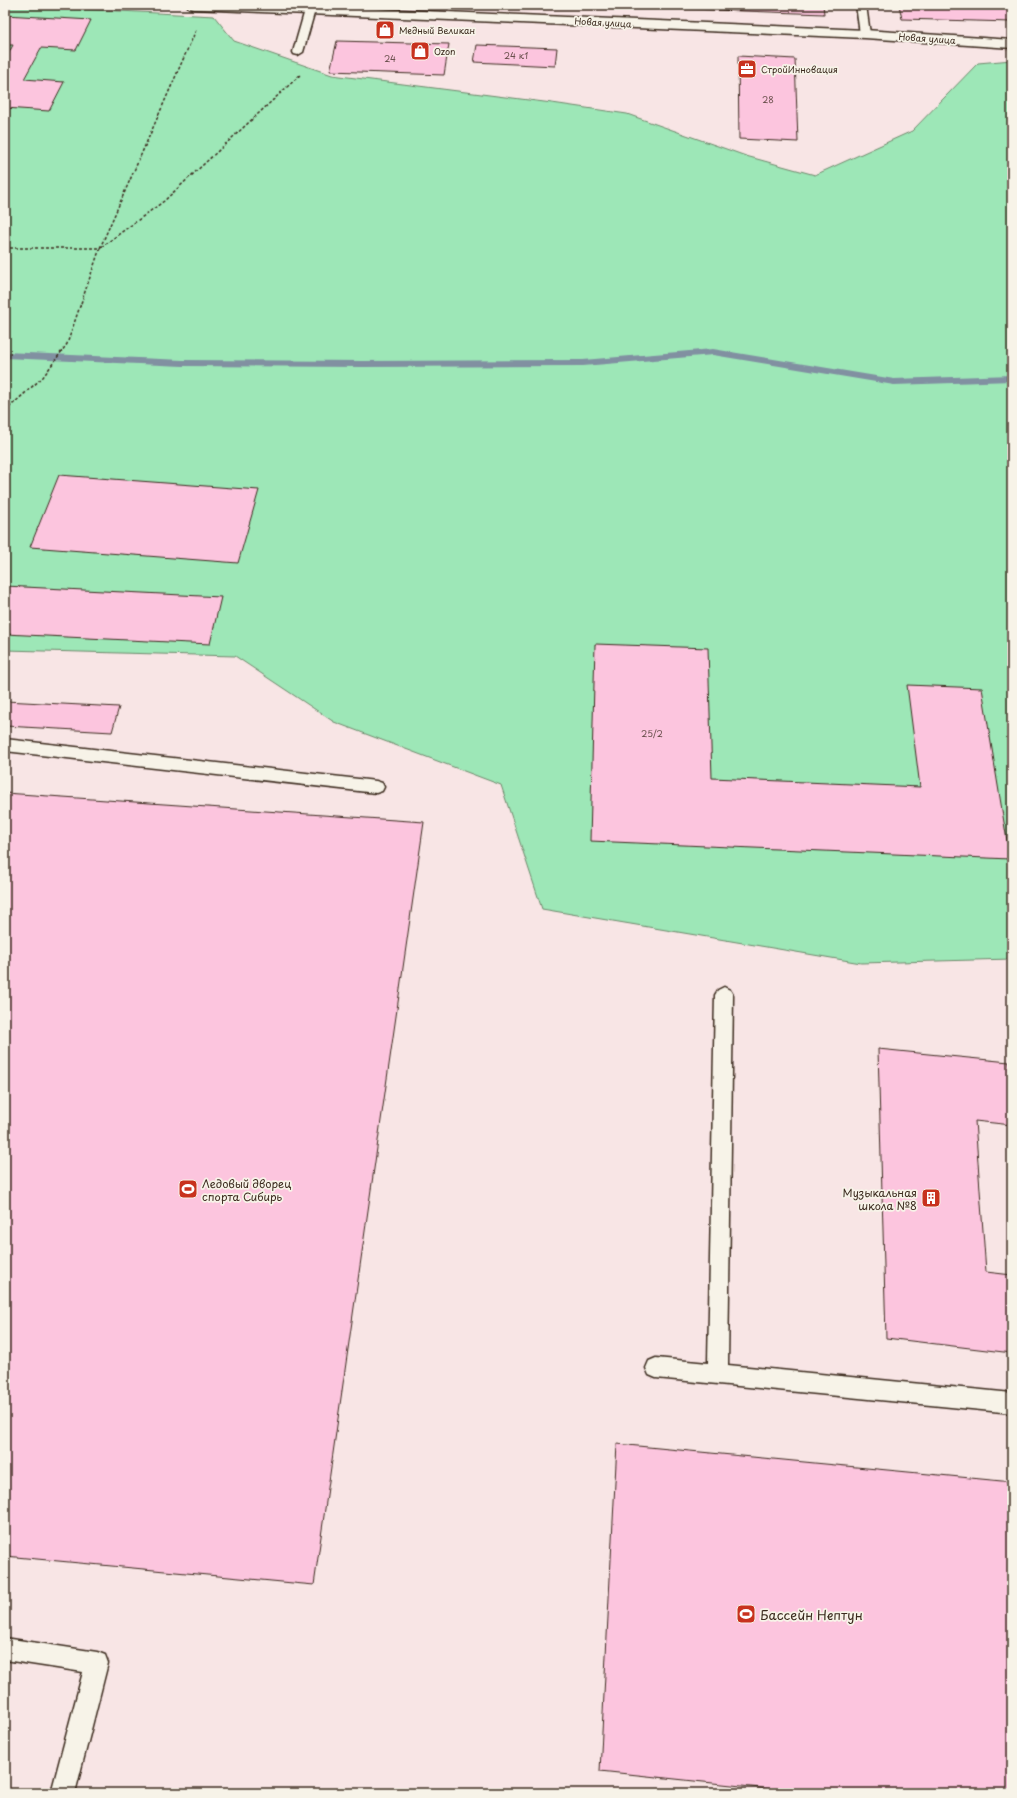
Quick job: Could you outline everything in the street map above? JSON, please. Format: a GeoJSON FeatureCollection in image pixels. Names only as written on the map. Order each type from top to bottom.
{"type":"FeatureCollection","features":[{"type":"Feature","properties":{"kind":"street","name":"Новая улица"},"geometry":{"type":"LineString","coordinates":[[194,5],[310,10],[409,9],[865,34],[1012,44]]}},
{"type":"Feature","properties":{"kind":"lane"},"geometry":{"type":"LineString","coordinates":[[861,5],[865,34]]}},
{"type":"Feature","properties":{"kind":"lane"},"geometry":{"type":"LineString","coordinates":[[298,52],[310,10]]}},
{"type":"Feature","properties":{"kind":"lane"},"geometry":{"type":"LineString","coordinates":[[5,744],[376,787]]}},
{"type":"Feature","properties":{"kind":"lane"},"geometry":{"type":"LineString","coordinates":[[718,1374],[724,995]]}},
{"type":"Feature","properties":{"kind":"lane"},"geometry":{"type":"LineString","coordinates":[[656,1368],[1012,1403]]}},
{"type":"Feature","properties":{"kind":"lane"},"geometry":{"type":"LineString","coordinates":[[5,1649],[97,1663],[63,1793]]}},
{"type":"Feature","properties":{"kind":"path"},"geometry":{"type":"LineString","coordinates":[[5,411],[43,377],[67,344],[100,248],[207,6]]}},
{"type":"Feature","properties":{"kind":"path"},"geometry":{"type":"LineString","coordinates":[[5,248],[100,248],[164,201],[307,68],[298,52]]}},
{"type":"Feature","properties":{"kind":"green space"},"geometry":{"type":"Polygon","coordinates":[[[5,5],[214,16],[234,41],[332,75],[627,114],[746,156],[815,175],[912,131],[978,63],[1012,60],[1012,959],[861,963],[542,909],[501,785],[334,722],[235,656],[5,650],[5,5]]]}},
{"type":"Feature","properties":{"kind":"building"},"geometry":{"type":"Polygon","coordinates":[[[534,5],[626,5],[626,9],[534,5]]]}},
{"type":"Feature","properties":{"kind":"building"},"geometry":{"type":"Polygon","coordinates":[[[663,5],[823,5],[824,14],[663,8],[663,5]]]}},
{"type":"Feature","properties":{"kind":"building"},"geometry":{"type":"Polygon","coordinates":[[[899,5],[1012,5],[1012,22],[902,19],[899,5]]]}},
{"type":"Feature","properties":{"kind":"building"},"geometry":{"type":"Polygon","coordinates":[[[5,15],[91,20],[76,50],[41,48],[24,79],[64,82],[49,111],[5,108],[5,60],[13,45],[5,45],[5,15]]]}},
{"type":"Feature","properties":{"kind":"building"},"geometry":{"type":"Polygon","coordinates":[[[337,41],[449,44],[444,75],[330,71],[337,41]]]}},
{"type":"Feature","properties":{"kind":"building"},"geometry":{"type":"Polygon","coordinates":[[[477,45],[557,48],[555,66],[474,62],[477,45]]]}},
{"type":"Feature","properties":{"kind":"building"},"geometry":{"type":"Polygon","coordinates":[[[738,56],[795,59],[798,142],[739,139],[738,56]]]}},
{"type":"Feature","properties":{"kind":"building"},"geometry":{"type":"Polygon","coordinates":[[[59,475],[259,490],[238,563],[30,547],[59,475]]]}},
{"type":"Feature","properties":{"kind":"building"},"geometry":{"type":"Polygon","coordinates":[[[5,586],[221,597],[210,644],[5,634],[5,586]]]}},
{"type":"Feature","properties":{"kind":"building"},"geometry":{"type":"Polygon","coordinates":[[[595,644],[708,648],[712,778],[920,787],[907,685],[982,688],[1010,859],[590,841],[595,644]]]}},
{"type":"Feature","properties":{"kind":"building"},"geometry":{"type":"Polygon","coordinates":[[[5,701],[119,707],[112,732],[5,726],[5,701]]]}},
{"type":"Feature","properties":{"kind":"building","name":"Ледовый дворец спорта Сибирь"},"geometry":{"type":"Polygon","coordinates":[[[5,793],[424,822],[314,1585],[5,1556],[5,793]]]}},
{"type":"Feature","properties":{"kind":"building","name":"Музыкальная школа №8"},"geometry":{"type":"Polygon","coordinates":[[[878,1049],[1009,1062],[1012,1125],[975,1121],[986,1272],[1012,1275],[1012,1353],[886,1338],[878,1049]]]}},
{"type":"Feature","properties":{"kind":"building"},"geometry":{"type":"Polygon","coordinates":[[[617,1444],[1012,1482],[1012,1793],[807,1793],[600,1771],[617,1444]]]}},
{"type":"Feature","properties":{"kind":"waterway"},"geometry":{"type":"LineString","coordinates":[[5,355],[183,363],[362,364],[583,363],[713,352],[894,382],[1012,378]]}},
{"type":"Feature","properties":{"kind":"place","name":"Медный Великан"},"geometry":{"type":"Point","coordinates":[385,30]}},
{"type":"Feature","properties":{"kind":"place","name":"Ozon"},"geometry":{"type":"Point","coordinates":[420,51]}},
{"type":"Feature","properties":{"kind":"place","name":"СтройИнновация"},"geometry":{"type":"Point","coordinates":[747,69]}},
{"type":"Feature","properties":{"kind":"place","name":"Ледовый дворец спорта Сибирь"},"geometry":{"type":"Point","coordinates":[188,1189]}},
{"type":"Feature","properties":{"kind":"place","name":"Музыкальная школа №8"},"geometry":{"type":"Point","coordinates":[931,1198]}},
{"type":"Feature","properties":{"kind":"place","name":"Бассейн Нептун"},"geometry":{"type":"Point","coordinates":[746,1614]}}]}
